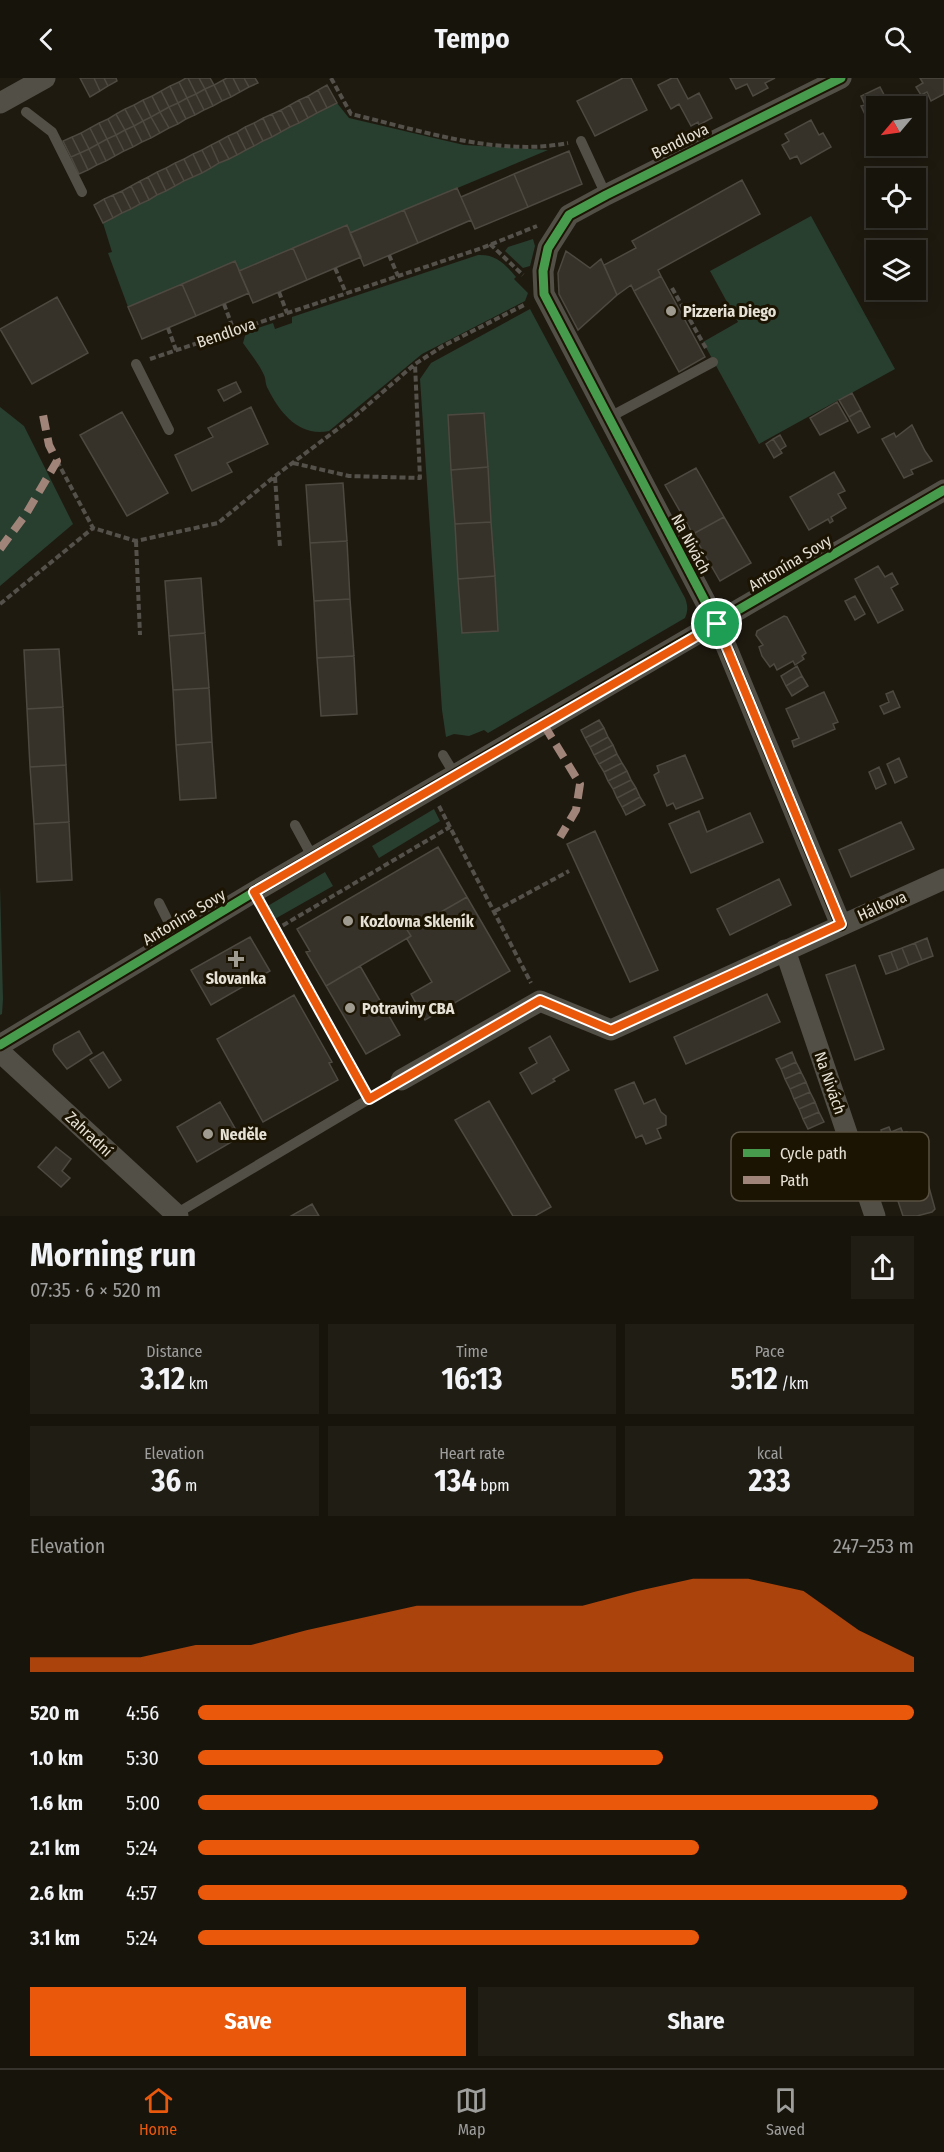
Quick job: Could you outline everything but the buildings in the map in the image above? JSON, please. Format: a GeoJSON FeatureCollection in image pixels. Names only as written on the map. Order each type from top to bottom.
{"type":"FeatureCollection","features":[{"type":"Feature","properties":{"kind":"street"},"geometry":{"type":"LineString","coordinates":[[0,103],[45,78]]}},
{"type":"Feature","properties":{"kind":"street","name":"Bendlova"},"geometry":{"type":"LineString","coordinates":[[548,248],[569,215],[841,78]]}},
{"type":"Feature","properties":{"kind":"street","name":"Na Nivách"},"geometry":{"type":"LineString","coordinates":[[548,248],[543,271],[544,294],[717,624],[841,924]]}},
{"type":"Feature","properties":{"kind":"street","name":"Antonína Sovy"},"geometry":{"type":"LineString","coordinates":[[0,1045],[254,892],[944,490]]}},
{"type":"Feature","properties":{"kind":"street","name":"Hálkova"},"geometry":{"type":"LineString","coordinates":[[540,1000],[611,1030],[944,879]]}},
{"type":"Feature","properties":{"kind":"street","name":"Na Nivách"},"geometry":{"type":"LineString","coordinates":[[785,950],[847,1132]]}},
{"type":"Feature","properties":{"kind":"street"},"geometry":{"type":"LineString","coordinates":[[401,1080],[540,1000]]}},
{"type":"Feature","properties":{"kind":"street","name":"Zahradní"},"geometry":{"type":"LineString","coordinates":[[0,1052],[175,1215]]}},
{"type":"Feature","properties":{"kind":"street","name":"Na Nivách"},"geometry":{"type":"LineString","coordinates":[[870,1201],[875,1216]]}},
{"type":"Feature","properties":{"kind":"lane"},"geometry":{"type":"LineString","coordinates":[[26,112],[52,132],[82,192]]}},
{"type":"Feature","properties":{"kind":"lane"},"geometry":{"type":"LineString","coordinates":[[581,141],[606,195]]}},
{"type":"Feature","properties":{"kind":"lane"},"geometry":{"type":"LineString","coordinates":[[608,418],[713,362]]}},
{"type":"Feature","properties":{"kind":"lane"},"geometry":{"type":"LineString","coordinates":[[136,364],[169,429]]}},
{"type":"Feature","properties":{"kind":"lane"},"geometry":{"type":"LineString","coordinates":[[442,755],[455,775]]}},
{"type":"Feature","properties":{"kind":"lane"},"geometry":{"type":"LineString","coordinates":[[294,825],[313,858]]}},
{"type":"Feature","properties":{"kind":"lane"},"geometry":{"type":"LineString","coordinates":[[159,903],[177,939]]}},
{"type":"Feature","properties":{"kind":"lane"},"geometry":{"type":"LineString","coordinates":[[175,1215],[401,1080]]}},
{"type":"Feature","properties":{"kind":"path"},"geometry":{"type":"LineString","coordinates":[[331,78],[351,114],[468,142],[544,148],[581,141]]}},
{"type":"Feature","properties":{"kind":"path"},"geometry":{"type":"LineString","coordinates":[[490,244],[531,283]]}},
{"type":"Feature","properties":{"kind":"path"},"geometry":{"type":"LineString","coordinates":[[389,255],[398,276]]}},
{"type":"Feature","properties":{"kind":"path"},"geometry":{"type":"LineString","coordinates":[[335,268],[346,293]]}},
{"type":"Feature","properties":{"kind":"path"},"geometry":{"type":"LineString","coordinates":[[672,288],[713,362]]}},
{"type":"Feature","properties":{"kind":"path"},"geometry":{"type":"LineString","coordinates":[[279,292],[287,313]]}},
{"type":"Feature","properties":{"kind":"path"},"geometry":{"type":"LineString","coordinates":[[57,461],[93,528],[136,541],[218,523],[275,476],[355,416],[416,364],[443,346],[532,301]]}},
{"type":"Feature","properties":{"kind":"path"},"geometry":{"type":"LineString","coordinates":[[224,304],[234,331]]}},
{"type":"Feature","properties":{"kind":"path"},"geometry":{"type":"LineString","coordinates":[[168,328],[176,350]]}},
{"type":"Feature","properties":{"kind":"path"},"geometry":{"type":"LineString","coordinates":[[292,463],[349,476],[420,478],[416,364]]}},
{"type":"Feature","properties":{"kind":"path"},"geometry":{"type":"LineString","coordinates":[[275,476],[280,547]]}},
{"type":"Feature","properties":{"kind":"path"},"geometry":{"type":"LineString","coordinates":[[0,604],[93,528]]}},
{"type":"Feature","properties":{"kind":"path"},"geometry":{"type":"LineString","coordinates":[[136,541],[141,635]]}},
{"type":"Feature","properties":{"kind":"path"},"geometry":{"type":"LineString","coordinates":[[430,789],[540,1000]]}},
{"type":"Feature","properties":{"kind":"path"},"geometry":{"type":"LineString","coordinates":[[275,930],[450,827]]}},
{"type":"Feature","properties":{"kind":"path"},"geometry":{"type":"LineString","coordinates":[[495,912],[569,871]]}},
{"type":"Feature","properties":{"kind":"path"},"geometry":{"type":"LineString","coordinates":[[254,892],[369,1099]]}},
{"type":"Feature","properties":{"kind":"green space"},"geometry":{"type":"Polygon","coordinates":[[[337,103],[349,118],[464,145],[548,150],[350,233],[346,225],[239,271],[235,261],[128,307],[108,253],[112,252],[103,223],[337,103]]]}},
{"type":"Feature","properties":{"kind":"green space"},"geometry":{"type":"Polygon","coordinates":[[[811,216],[895,369],[759,444],[703,342],[738,322],[710,271],[811,216]]]}},
{"type":"Feature","properties":{"kind":"green space"},"geometry":{"type":"Polygon","coordinates":[[[533,239],[535,246],[530,266],[523,268],[505,251],[508,247],[533,239]]]}},
{"type":"Feature","properties":{"kind":"green space"},"geometry":{"type":"Polygon","coordinates":[[[478,255],[495,258],[508,268],[516,277],[514,279],[528,293],[525,301],[422,354],[329,431],[318,432],[300,427],[278,407],[266,385],[260,367],[243,343],[246,332],[273,323],[275,329],[292,323],[292,317],[478,255]]]}},
{"type":"Feature","properties":{"kind":"green space"},"geometry":{"type":"Polygon","coordinates":[[[530,309],[685,598],[687,613],[685,618],[488,733],[484,730],[469,736],[454,734],[446,737],[442,710],[420,379],[431,363],[530,309]]]}},
{"type":"Feature","properties":{"kind":"green space"},"geometry":{"type":"Polygon","coordinates":[[[0,407],[24,426],[73,524],[0,586],[0,407]]]}},
{"type":"Feature","properties":{"kind":"green space"},"geometry":{"type":"Polygon","coordinates":[[[434,809],[440,821],[379,858],[372,846],[434,809]]]}},
{"type":"Feature","properties":{"kind":"green space"},"geometry":{"type":"Polygon","coordinates":[[[325,872],[333,886],[273,920],[266,907],[325,872]]]}},
{"type":"Feature","properties":{"kind":"green space"},"geometry":{"type":"Polygon","coordinates":[[[0,886],[3,999],[0,1015],[0,886]]]}},
{"type":"Feature","properties":{"kind":"marked path"},"geometry":{"type":"LineString","coordinates":[[0,549],[26,514],[57,461],[49,445],[43,415]]}},
{"type":"Feature","properties":{"kind":"marked path"},"geometry":{"type":"LineString","coordinates":[[544,725],[580,784],[576,810],[560,837]]}},
{"type":"Feature","properties":{"kind":"cycle path"},"geometry":{"type":"LineString","coordinates":[[841,78],[569,215],[548,248],[543,271],[544,294],[717,624],[841,925]]}},
{"type":"Feature","properties":{"kind":"cycle path"},"geometry":{"type":"LineString","coordinates":[[0,1045],[254,892],[944,490]]}},
{"type":"Feature","properties":{"kind":"place","name":"Pizzeria Diego"},"geometry":{"type":"Point","coordinates":[671,311]}},
{"type":"Feature","properties":{"kind":"place","name":"Kozlovna Skleník"},"geometry":{"type":"Point","coordinates":[348,921]}},
{"type":"Feature","properties":{"kind":"place","name":"Slovanka"},"geometry":{"type":"Point","coordinates":[236,959]}},
{"type":"Feature","properties":{"kind":"place","name":"Potraviny CBA"},"geometry":{"type":"Point","coordinates":[350,1008]}},
{"type":"Feature","properties":{"kind":"place","name":"Neděle"},"geometry":{"type":"Point","coordinates":[208,1134]}},
{"type":"Feature","properties":{"kind":"route"},"geometry":{"type":"LineString","coordinates":[[717,624],[841,924],[611,1030],[540,1000],[369,1099],[254,892],[717,624]]}}]}
